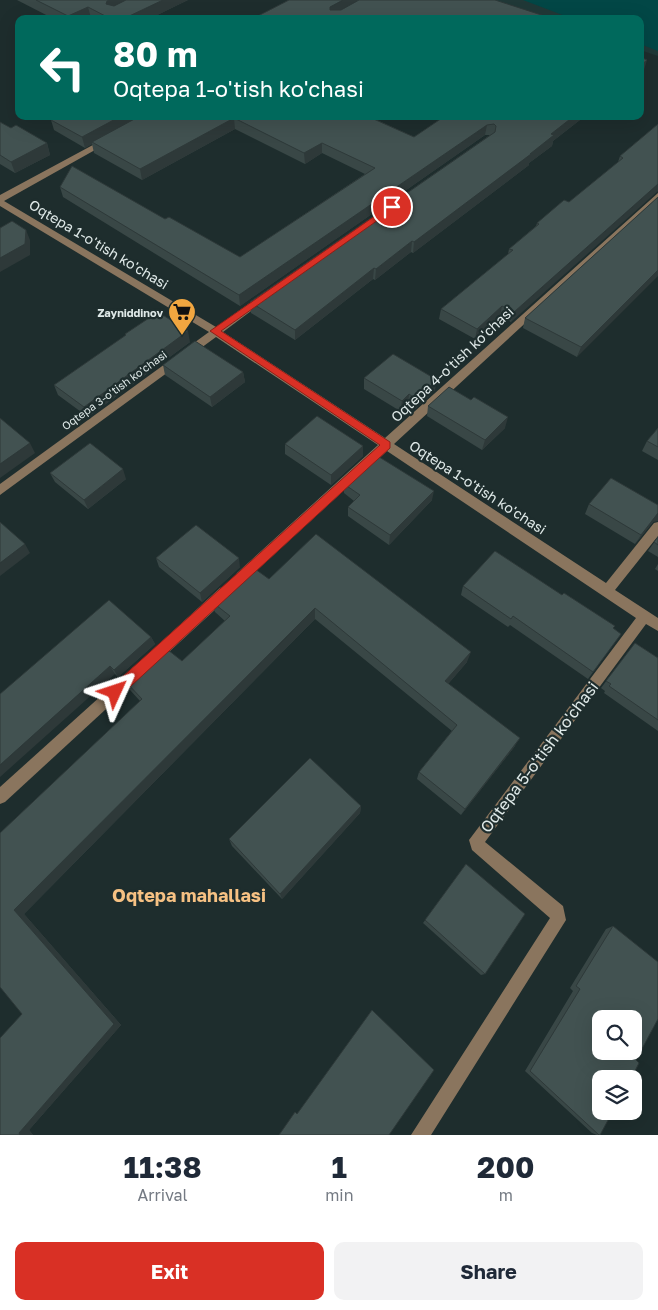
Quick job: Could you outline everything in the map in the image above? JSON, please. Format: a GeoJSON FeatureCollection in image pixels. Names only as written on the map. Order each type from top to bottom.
{"type":"FeatureCollection","features":[{"type":"Feature","properties":{"kind":"street"},"geometry":{"type":"LineString","coordinates":[[0,200],[119,135]]}},
{"type":"Feature","properties":{"kind":"street","name":"Oqtepa 4-o'tish ko'chasi"},"geometry":{"type":"LineString","coordinates":[[0,797],[658,196]]}},
{"type":"Feature","properties":{"kind":"street","name":"Oqtepa 1-o'tish ko'chasi"},"geometry":{"type":"LineString","coordinates":[[0,200],[215,331],[651,620]]}},
{"type":"Feature","properties":{"kind":"street","name":"Oqtepa 3-o'tish ko'chasi"},"geometry":{"type":"LineString","coordinates":[[0,490],[215,331],[272,292]]}},
{"type":"Feature","properties":{"kind":"street"},"geometry":{"type":"LineString","coordinates":[[608,591],[658,527]]}},
{"type":"Feature","properties":{"kind":"street","name":"Oqtepa 5-o'tish ko'chasi"},"geometry":{"type":"LineString","coordinates":[[420,1135],[558,920],[557,912],[477,845],[477,840],[651,620]]}},
{"type":"Feature","properties":{"kind":"shaded area"},"geometry":{"type":"Polygon","coordinates":[[[493,0],[658,0],[658,56],[644,51],[644,15],[537,15],[493,0]]]}},
{"type":"Feature","properties":{"kind":"shaded area"},"geometry":{"type":"Polygon","coordinates":[[[523,0],[658,0],[658,51],[644,46],[644,15],[562,15],[523,0]]]}},
{"type":"Feature","properties":{"kind":"building"},"geometry":{"type":"Polygon","coordinates":[[[36,0],[110,0],[106,4],[114,6],[126,0],[163,0],[131,15],[103,15],[88,7],[66,15],[36,0]]]}},
{"type":"Feature","properties":{"kind":"building"},"geometry":{"type":"Polygon","coordinates":[[[289,0],[343,0],[330,7],[330,10],[341,10],[359,0],[495,0],[542,15],[260,15],[289,0]]]}},
{"type":"Feature","properties":{"kind":"building"},"geometry":{"type":"Polygon","coordinates":[[[51,120],[114,120],[82,137],[51,120]]]}},
{"type":"Feature","properties":{"kind":"building"},"geometry":{"type":"Polygon","coordinates":[[[133,120],[230,120],[140,169],[92,142],[133,120]]]}},
{"type":"Feature","properties":{"kind":"building"},"geometry":{"type":"Polygon","coordinates":[[[238,120],[376,120],[414,137],[439,120],[569,120],[551,134],[554,135],[531,154],[414,242],[412,241],[376,269],[374,268],[295,330],[250,302],[495,132],[496,126],[494,124],[487,125],[239,295],[60,187],[72,166],[165,219],[169,217],[240,257],[375,168],[322,143],[304,153],[238,120]]]}},
{"type":"Feature","properties":{"kind":"building"},"geometry":{"type":"Polygon","coordinates":[[[0,122],[11,128],[16,125],[47,143],[11,162],[0,155],[0,122]]]}},
{"type":"Feature","properties":{"kind":"building"},"geometry":{"type":"Polygon","coordinates":[[[658,124],[658,184],[514,312],[502,306],[477,329],[441,309],[513,250],[509,249],[564,200],[569,202],[623,158],[620,156],[658,124]]]}},
{"type":"Feature","properties":{"kind":"building"},"geometry":{"type":"Polygon","coordinates":[[[658,197],[658,270],[581,347],[525,318],[658,197]]]}},
{"type":"Feature","properties":{"kind":"building"},"geometry":{"type":"Polygon","coordinates":[[[12,221],[26,230],[25,244],[0,258],[0,228],[12,221]]]}},
{"type":"Feature","properties":{"kind":"building"},"geometry":{"type":"Polygon","coordinates":[[[158,312],[188,331],[84,407],[54,385],[125,334],[158,312]]]}},
{"type":"Feature","properties":{"kind":"building"},"geometry":{"type":"Polygon","coordinates":[[[195,341],[243,372],[210,397],[163,365],[195,341]]]}},
{"type":"Feature","properties":{"kind":"building"},"geometry":{"type":"Polygon","coordinates":[[[393,354],[437,380],[416,399],[409,394],[402,401],[364,378],[393,354]]]}},
{"type":"Feature","properties":{"kind":"building"},"geometry":{"type":"Polygon","coordinates":[[[449,387],[471,400],[474,397],[508,417],[485,440],[428,406],[449,387]]]}},
{"type":"Feature","properties":{"kind":"building"},"geometry":{"type":"Polygon","coordinates":[[[317,416],[363,446],[331,475],[285,444],[317,416]]]}},
{"type":"Feature","properties":{"kind":"building"},"geometry":{"type":"Polygon","coordinates":[[[0,418],[30,443],[0,464],[0,418]]]}},
{"type":"Feature","properties":{"kind":"building"},"geometry":{"type":"Polygon","coordinates":[[[658,428],[658,447],[647,441],[658,428]]]}},
{"type":"Feature","properties":{"kind":"building"},"geometry":{"type":"Polygon","coordinates":[[[90,443],[123,469],[84,500],[50,473],[90,443]]]}},
{"type":"Feature","properties":{"kind":"building"},"geometry":{"type":"Polygon","coordinates":[[[376,455],[434,491],[390,535],[348,507],[360,495],[344,484],[376,455]]]}},
{"type":"Feature","properties":{"kind":"building"},"geometry":{"type":"Polygon","coordinates":[[[611,478],[658,505],[658,513],[641,535],[589,504],[611,478]]]}},
{"type":"Feature","properties":{"kind":"building"},"geometry":{"type":"Polygon","coordinates":[[[0,522],[25,544],[0,563],[0,522]]]}},
{"type":"Feature","properties":{"kind":"building"},"geometry":{"type":"Polygon","coordinates":[[[196,525],[239,558],[200,593],[156,558],[196,525]]]}},
{"type":"Feature","properties":{"kind":"building"},"geometry":{"type":"Polygon","coordinates":[[[316,534],[471,652],[445,681],[520,738],[465,809],[419,772],[457,725],[315,608],[14,910],[114,1024],[19,1133],[20,1135],[0,1135],[0,1038],[22,1014],[0,987],[0,833],[142,699],[125,681],[163,646],[182,661],[230,616],[212,602],[251,566],[269,579],[316,534]]]}},
{"type":"Feature","properties":{"kind":"building"},"geometry":{"type":"Polygon","coordinates":[[[658,537],[658,545],[654,542],[658,537]]]}},
{"type":"Feature","properties":{"kind":"building"},"geometry":{"type":"Polygon","coordinates":[[[495,551],[562,595],[564,593],[615,626],[613,628],[621,634],[593,672],[513,616],[511,619],[463,586],[495,551]]]}},
{"type":"Feature","properties":{"kind":"building"},"geometry":{"type":"Polygon","coordinates":[[[109,600],[151,637],[114,670],[110,666],[0,765],[0,694],[109,600]]]}},
{"type":"Feature","properties":{"kind":"building"},"geometry":{"type":"Polygon","coordinates":[[[635,643],[658,658],[658,720],[609,686],[611,684],[606,681],[635,643]]]}},
{"type":"Feature","properties":{"kind":"building"},"geometry":{"type":"Polygon","coordinates":[[[310,758],[361,806],[280,894],[229,839],[310,758]]]}},
{"type":"Feature","properties":{"kind":"building"},"geometry":{"type":"Polygon","coordinates":[[[466,864],[525,914],[485,974],[425,920],[466,864]]]}},
{"type":"Feature","properties":{"kind":"building"},"geometry":{"type":"Polygon","coordinates":[[[613,926],[658,962],[658,1019],[642,1049],[642,1010],[592,1010],[592,1060],[636,1060],[639,1063],[636,1070],[592,1070],[592,1120],[608,1120],[600,1135],[530,1071],[580,989],[576,986],[613,926]]]}},
{"type":"Feature","properties":{"kind":"building"},"geometry":{"type":"Polygon","coordinates":[[[372,1010],[434,1070],[389,1135],[279,1135],[295,1112],[297,1114],[372,1010]]]}},
{"type":"Feature","properties":{"kind":"place","name":"Zayniddinov"},"geometry":{"type":"Point","coordinates":[182,336]}},
{"type":"Feature","properties":{"kind":"district","name":"Oqtepa mahallasi"},"geometry":{"type":"Point","coordinates":[189,895]}},
{"type":"Feature","properties":{"kind":"route"},"geometry":{"type":"LineString","coordinates":[[115,692],[387,445],[215,331],[392,207]]}}]}
